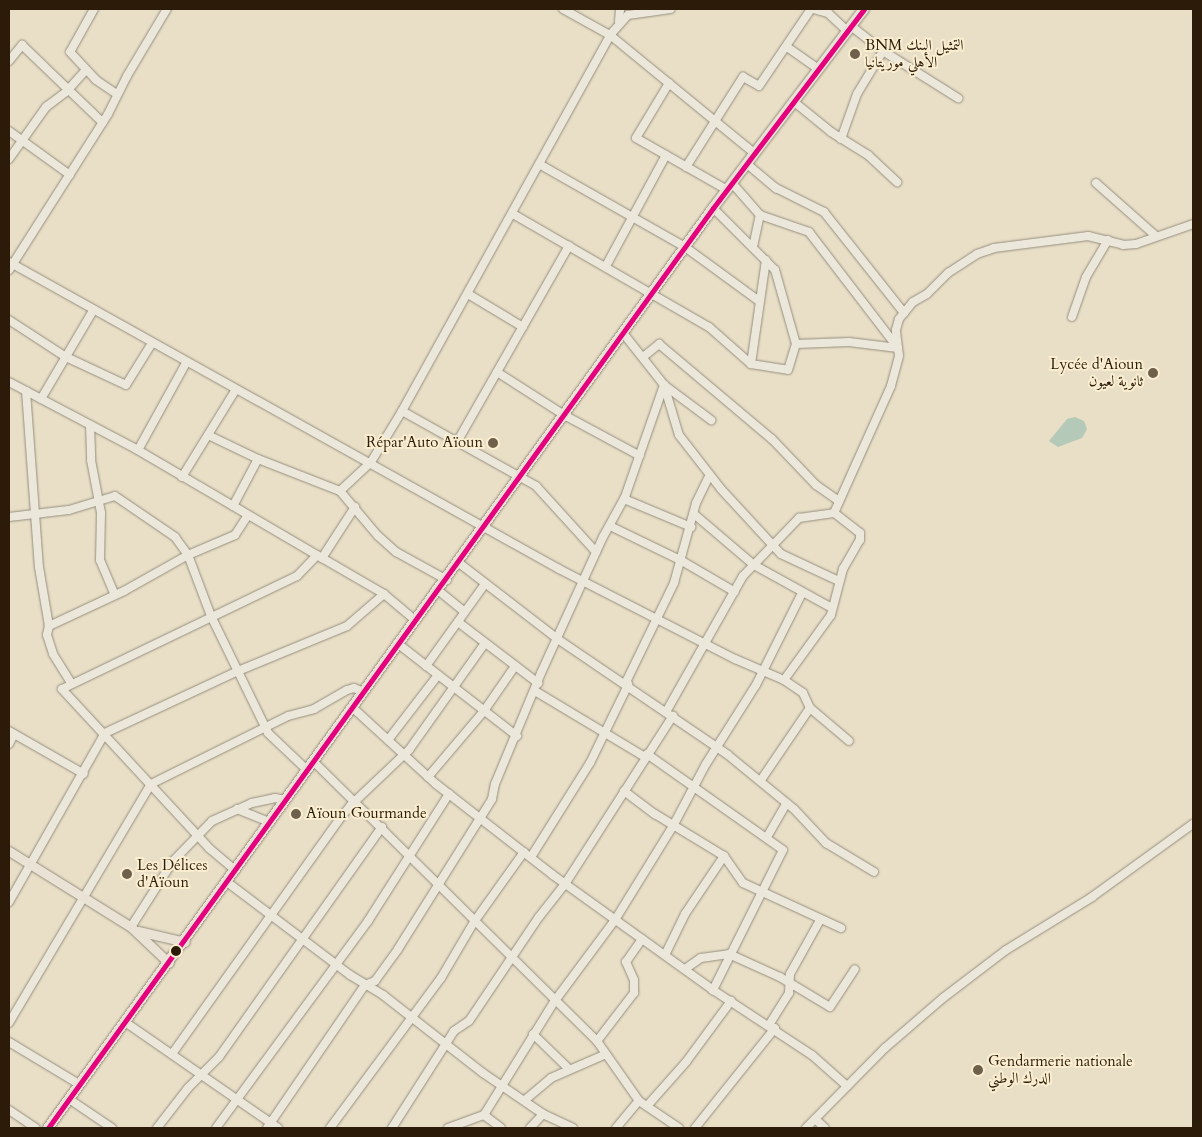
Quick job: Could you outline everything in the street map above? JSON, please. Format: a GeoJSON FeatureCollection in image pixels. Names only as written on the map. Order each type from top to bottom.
{"type":"FeatureCollection","features":[{"type":"Feature","properties":{"kind":"highway"},"geometry":{"type":"LineString","coordinates":[[48,1128],[185,942],[397,643],[447,580],[729,186],[864,9]]}},
{"type":"Feature","properties":{"kind":"main road"},"geometry":{"type":"LineString","coordinates":[[9,851],[134,929],[169,964]]}},
{"type":"Feature","properties":{"kind":"main road"},"geometry":{"type":"LineString","coordinates":[[134,929],[185,942]]}},
{"type":"Feature","properties":{"kind":"street"},"geometry":{"type":"LineString","coordinates":[[94,9],[70,52],[86,70],[117,94]]}},
{"type":"Feature","properties":{"kind":"street"},"geometry":{"type":"LineString","coordinates":[[167,9],[117,94],[103,123],[10,265],[94,309],[235,391],[372,462],[582,581],[762,671],[784,680],[803,693],[810,708],[849,741]]}},
{"type":"Feature","properties":{"kind":"street"},"geometry":{"type":"LineString","coordinates":[[563,9],[610,35],[754,154]]}},
{"type":"Feature","properties":{"kind":"street"},"geometry":{"type":"LineString","coordinates":[[620,9],[620,21]]}},
{"type":"Feature","properties":{"kind":"street"},"geometry":{"type":"LineString","coordinates":[[340,491],[372,462],[402,412],[513,214],[610,35],[620,21],[637,12],[671,9]]}},
{"type":"Feature","properties":{"kind":"street"},"geometry":{"type":"LineString","coordinates":[[818,69],[784,44],[812,9],[828,13],[849,29],[958,98]]}},
{"type":"Feature","properties":{"kind":"street"},"geometry":{"type":"LineString","coordinates":[[9,61],[22,45],[67,91],[103,123]]}},
{"type":"Feature","properties":{"kind":"street"},"geometry":{"type":"LineString","coordinates":[[686,167],[743,77],[759,86],[787,47]]}},
{"type":"Feature","properties":{"kind":"street"},"geometry":{"type":"LineString","coordinates":[[841,139],[857,94],[883,51]]}},
{"type":"Feature","properties":{"kind":"street"},"geometry":{"type":"LineString","coordinates":[[9,159],[46,107],[67,91],[86,70]]}},
{"type":"Feature","properties":{"kind":"street"},"geometry":{"type":"LineString","coordinates":[[669,83],[636,138],[686,167],[729,186],[760,215],[809,232],[898,348]]}},
{"type":"Feature","properties":{"kind":"street"},"geometry":{"type":"LineString","coordinates":[[793,101],[841,139],[868,155],[897,182]]}},
{"type":"Feature","properties":{"kind":"street"},"geometry":{"type":"LineString","coordinates":[[9,131],[70,175]]}},
{"type":"Feature","properties":{"kind":"street"},"geometry":{"type":"LineString","coordinates":[[606,266],[666,156]]}},
{"type":"Feature","properties":{"kind":"street"},"geometry":{"type":"LineString","coordinates":[[539,164],[685,247],[760,301]]}},
{"type":"Feature","properties":{"kind":"street"},"geometry":{"type":"LineString","coordinates":[[747,164],[776,188],[824,212],[904,313]]}},
{"type":"Feature","properties":{"kind":"street"},"geometry":{"type":"LineString","coordinates":[[1096,184],[1156,236]]}},
{"type":"Feature","properties":{"kind":"street"},"geometry":{"type":"LineString","coordinates":[[513,214],[606,266],[708,327],[751,364],[788,370],[796,344],[775,270],[713,208]]}},
{"type":"Feature","properties":{"kind":"street"},"geometry":{"type":"LineString","coordinates":[[753,247],[760,215]]}},
{"type":"Feature","properties":{"kind":"street"},"geometry":{"type":"LineString","coordinates":[[834,513],[891,386],[899,356],[896,330],[904,313],[948,273],[977,254],[1063,238],[1098,236],[1123,245],[1193,224]]}},
{"type":"Feature","properties":{"kind":"street"},"geometry":{"type":"LineString","coordinates":[[1072,317],[1086,277],[1108,240]]}},
{"type":"Feature","properties":{"kind":"street"},"geometry":{"type":"LineString","coordinates":[[457,442],[569,246]]}},
{"type":"Feature","properties":{"kind":"street"},"geometry":{"type":"LineString","coordinates":[[751,364],[766,260]]}},
{"type":"Feature","properties":{"kind":"street"},"geometry":{"type":"LineString","coordinates":[[468,294],[523,327]]}},
{"type":"Feature","properties":{"kind":"street"},"geometry":{"type":"LineString","coordinates":[[41,399],[94,309]]}},
{"type":"Feature","properties":{"kind":"street"},"geometry":{"type":"LineString","coordinates":[[9,320],[66,357],[126,385],[152,343]]}},
{"type":"Feature","properties":{"kind":"street"},"geometry":{"type":"LineString","coordinates":[[623,333],[664,385],[711,420]]}},
{"type":"Feature","properties":{"kind":"street"},"geometry":{"type":"LineString","coordinates":[[796,344],[849,342],[898,348]]}},
{"type":"Feature","properties":{"kind":"street"},"geometry":{"type":"LineString","coordinates":[[643,357],[659,344],[772,439],[816,485],[839,501]]}},
{"type":"Feature","properties":{"kind":"street"},"geometry":{"type":"LineString","coordinates":[[138,450],[186,364]]}},
{"type":"Feature","properties":{"kind":"street"},"geometry":{"type":"LineString","coordinates":[[497,372],[564,415],[640,456]]}},
{"type":"Feature","properties":{"kind":"street"},"geometry":{"type":"LineString","coordinates":[[9,382],[138,450],[320,556],[384,594],[415,620]]}},
{"type":"Feature","properties":{"kind":"street"},"geometry":{"type":"LineString","coordinates":[[269,1126],[366,985],[375,981],[440,885],[450,865],[492,799],[495,784],[517,736],[536,687],[559,640],[582,581],[624,499],[664,385]]}},
{"type":"Feature","properties":{"kind":"street"},"geometry":{"type":"LineString","coordinates":[[664,385],[679,435],[709,476],[781,554],[839,580]]}},
{"type":"Feature","properties":{"kind":"street"},"geometry":{"type":"LineString","coordinates":[[26,390],[39,567],[49,626],[47,635],[53,654],[71,683]]}},
{"type":"Feature","properties":{"kind":"street"},"geometry":{"type":"LineString","coordinates":[[182,477],[235,391]]}},
{"type":"Feature","properties":{"kind":"street"},"geometry":{"type":"LineString","coordinates":[[402,412],[521,476],[555,505],[596,552]]}},
{"type":"Feature","properties":{"kind":"street"},"geometry":{"type":"LineString","coordinates":[[90,425],[91,460],[99,499],[100,560],[114,593]]}},
{"type":"Feature","properties":{"kind":"street"},"geometry":{"type":"LineString","coordinates":[[208,435],[258,460],[340,491],[378,536],[396,552],[447,580]]}},
{"type":"Feature","properties":{"kind":"street"},"geometry":{"type":"LineString","coordinates":[[233,506],[258,460]]}},
{"type":"Feature","properties":{"kind":"street"},"geometry":{"type":"LineString","coordinates":[[330,1128],[411,1016],[441,978],[474,922],[527,855],[590,763],[628,685],[628,680],[682,561],[694,514],[709,476]]}},
{"type":"Feature","properties":{"kind":"street"},"geometry":{"type":"LineString","coordinates":[[9,517],[69,510],[99,499],[115,496],[175,537],[184,546],[211,616],[266,729],[356,801],[554,1002],[597,1041],[604,1055],[639,1101],[680,1128]]}},
{"type":"Feature","properties":{"kind":"street"},"geometry":{"type":"LineString","coordinates":[[624,499],[691,526]]}},
{"type":"Feature","properties":{"kind":"street"},"geometry":{"type":"LineString","coordinates":[[235,870],[196,834],[105,733],[62,689],[71,683],[297,576],[320,556],[355,508]]}},
{"type":"Feature","properties":{"kind":"street"},"geometry":{"type":"LineString","coordinates":[[392,1128],[454,1030],[469,1021],[565,884],[646,755],[743,576],[799,518],[834,513],[860,533],[860,540],[839,580],[832,608],[812,645],[784,680]]}},
{"type":"Feature","properties":{"kind":"street"},"geometry":{"type":"LineString","coordinates":[[694,514],[754,565],[832,608]]}},
{"type":"Feature","properties":{"kind":"street"},"geometry":{"type":"LineString","coordinates":[[49,626],[114,593],[124,591],[188,556],[235,535],[248,515]]}},
{"type":"Feature","properties":{"kind":"street"},"geometry":{"type":"LineString","coordinates":[[610,526],[682,561],[735,592]]}},
{"type":"Feature","properties":{"kind":"street"},"geometry":{"type":"LineString","coordinates":[[459,563],[559,640],[628,685],[761,780],[787,803],[826,843],[874,872]]}},
{"type":"Feature","properties":{"kind":"street"},"geometry":{"type":"LineString","coordinates":[[426,666],[485,584]]}},
{"type":"Feature","properties":{"kind":"street"},"geometry":{"type":"LineString","coordinates":[[439,590],[464,612]]}},
{"type":"Feature","properties":{"kind":"street"},"geometry":{"type":"LineString","coordinates":[[448,1128],[484,1116],[554,1002],[615,920],[673,826],[694,785],[762,671],[802,593]]}},
{"type":"Feature","properties":{"kind":"street"},"geometry":{"type":"LineString","coordinates":[[9,902],[84,774],[105,733],[238,671],[347,626],[384,594]]}},
{"type":"Feature","properties":{"kind":"street"},"geometry":{"type":"LineString","coordinates":[[458,622],[515,666],[536,687],[694,785],[783,850],[729,954],[713,990]]}},
{"type":"Feature","properties":{"kind":"street"},"geometry":{"type":"LineString","coordinates":[[397,643],[517,736]]}},
{"type":"Feature","properties":{"kind":"street"},"geometry":{"type":"LineString","coordinates":[[172,1054],[268,916],[356,801],[403,755],[454,688],[485,643]]}},
{"type":"Feature","properties":{"kind":"street"},"geometry":{"type":"LineString","coordinates":[[428,777],[484,711],[515,666]]}},
{"type":"Feature","properties":{"kind":"street"},"geometry":{"type":"LineString","coordinates":[[388,740],[438,675]]}},
{"type":"Feature","properties":{"kind":"street"},"geometry":{"type":"LineString","coordinates":[[9,1023],[151,784],[266,729],[288,716],[314,709],[347,690],[354,688],[364,692]]}},
{"type":"Feature","properties":{"kind":"street"},"geometry":{"type":"LineString","coordinates":[[352,708],[428,777],[527,855],[713,990],[772,1026],[812,1055],[847,1086]]}},
{"type":"Feature","properties":{"kind":"street"},"geometry":{"type":"LineString","coordinates":[[761,780],[810,708]]}},
{"type":"Feature","properties":{"kind":"street"},"geometry":{"type":"LineString","coordinates":[[9,744],[12,733],[84,774]]}},
{"type":"Feature","properties":{"kind":"street"},"geometry":{"type":"LineString","coordinates":[[624,790],[673,826],[724,856],[743,883],[841,928]]}},
{"type":"Feature","properties":{"kind":"street"},"geometry":{"type":"LineString","coordinates":[[216,1128],[335,964],[410,855],[449,794]]}},
{"type":"Feature","properties":{"kind":"street"},"geometry":{"type":"LineString","coordinates":[[134,929],[173,861],[196,834],[212,821],[237,809],[268,799],[286,800]]}},
{"type":"Feature","properties":{"kind":"street"},"geometry":{"type":"LineString","coordinates":[[767,838],[787,803]]}},
{"type":"Feature","properties":{"kind":"street"},"geometry":{"type":"LineString","coordinates":[[237,809],[270,822]]}},
{"type":"Feature","properties":{"kind":"street"},"geometry":{"type":"LineString","coordinates":[[806,1128],[847,1086],[916,1021],[972,975],[1006,950],[1092,897],[1136,862],[1193,824]]}},
{"type":"Feature","properties":{"kind":"street"},"geometry":{"type":"LineString","coordinates":[[157,1128],[188,1088],[203,1075],[303,941],[382,827]]}},
{"type":"Feature","properties":{"kind":"street"},"geometry":{"type":"LineString","coordinates":[[665,955],[686,914],[724,856]]}},
{"type":"Feature","properties":{"kind":"street"},"geometry":{"type":"LineString","coordinates":[[227,882],[268,916],[411,1016],[501,1086],[525,1100],[542,1114],[573,1128]]}},
{"type":"Feature","properties":{"kind":"street"},"geometry":{"type":"LineString","coordinates":[[695,1128],[772,1026],[792,984],[790,974],[820,920]]}},
{"type":"Feature","properties":{"kind":"street"},"geometry":{"type":"LineString","coordinates":[[597,1041],[634,993],[634,980],[626,962],[642,939]]}},
{"type":"Feature","properties":{"kind":"street"},"geometry":{"type":"LineString","coordinates":[[685,970],[701,958],[729,954],[792,984],[830,1007],[855,969]]}},
{"type":"Feature","properties":{"kind":"street"},"geometry":{"type":"LineString","coordinates":[[647,1106],[686,1062],[731,1001]]}},
{"type":"Feature","properties":{"kind":"street"},"geometry":{"type":"LineString","coordinates":[[126,1022],[238,1100],[269,1126],[278,1128]]}},
{"type":"Feature","properties":{"kind":"street"},"geometry":{"type":"LineString","coordinates":[[533,1034],[569,1069]]}},
{"type":"Feature","properties":{"kind":"street"},"geometry":{"type":"LineString","coordinates":[[9,1042],[79,1084]]}},
{"type":"Feature","properties":{"kind":"street"},"geometry":{"type":"LineString","coordinates":[[525,1100],[551,1078],[604,1055]]}},
{"type":"Feature","properties":{"kind":"street"},"geometry":{"type":"LineString","coordinates":[[69,1099],[112,1128]]}},
{"type":"Feature","properties":{"kind":"street"},"geometry":{"type":"LineString","coordinates":[[616,1128],[639,1101]]}},
{"type":"Feature","properties":{"kind":"street"},"geometry":{"type":"LineString","coordinates":[[9,1110],[36,1128]]}},
{"type":"Feature","properties":{"kind":"street"},"geometry":{"type":"LineString","coordinates":[[530,1128],[542,1114]]}},
{"type":"Feature","properties":{"kind":"street"},"geometry":{"type":"LineString","coordinates":[[484,1116],[501,1128]]}},
{"type":"Feature","properties":{"kind":"street"},"geometry":{"type":"LineString","coordinates":[[815,1119],[825,1128]]}},
{"type":"Feature","properties":{"kind":"shaded area"},"geometry":{"type":"Polygon","coordinates":[[[1075,417],[1084,421],[1087,429],[1082,438],[1058,447],[1049,441],[1067,419],[1075,417]]]}},
{"type":"Feature","properties":{"kind":"transit line"},"geometry":{"type":"LineString","coordinates":[[48,1128],[713,208],[864,9]]}},
{"type":"Feature","properties":{"kind":"place","name":"BNM التمثيل البنك الأهلي موريتانيا"},"geometry":{"type":"Point","coordinates":[855,54]}},
{"type":"Feature","properties":{"kind":"place","name":"Lycée d'Aioun ثانوية لعيون"},"geometry":{"type":"Point","coordinates":[1153,373]}},
{"type":"Feature","properties":{"kind":"place","name":"Répar'Auto Aïoun"},"geometry":{"type":"Point","coordinates":[493,443]}},
{"type":"Feature","properties":{"kind":"place","name":"Aïoun Gourmande"},"geometry":{"type":"Point","coordinates":[296,814]}},
{"type":"Feature","properties":{"kind":"place","name":"Les Délices d'Aïoun"},"geometry":{"type":"Point","coordinates":[127,874]}},
{"type":"Feature","properties":{"kind":"place","name":"Gendarmerie nationale الدرك الوطني"},"geometry":{"type":"Point","coordinates":[978,1070]}}]}
